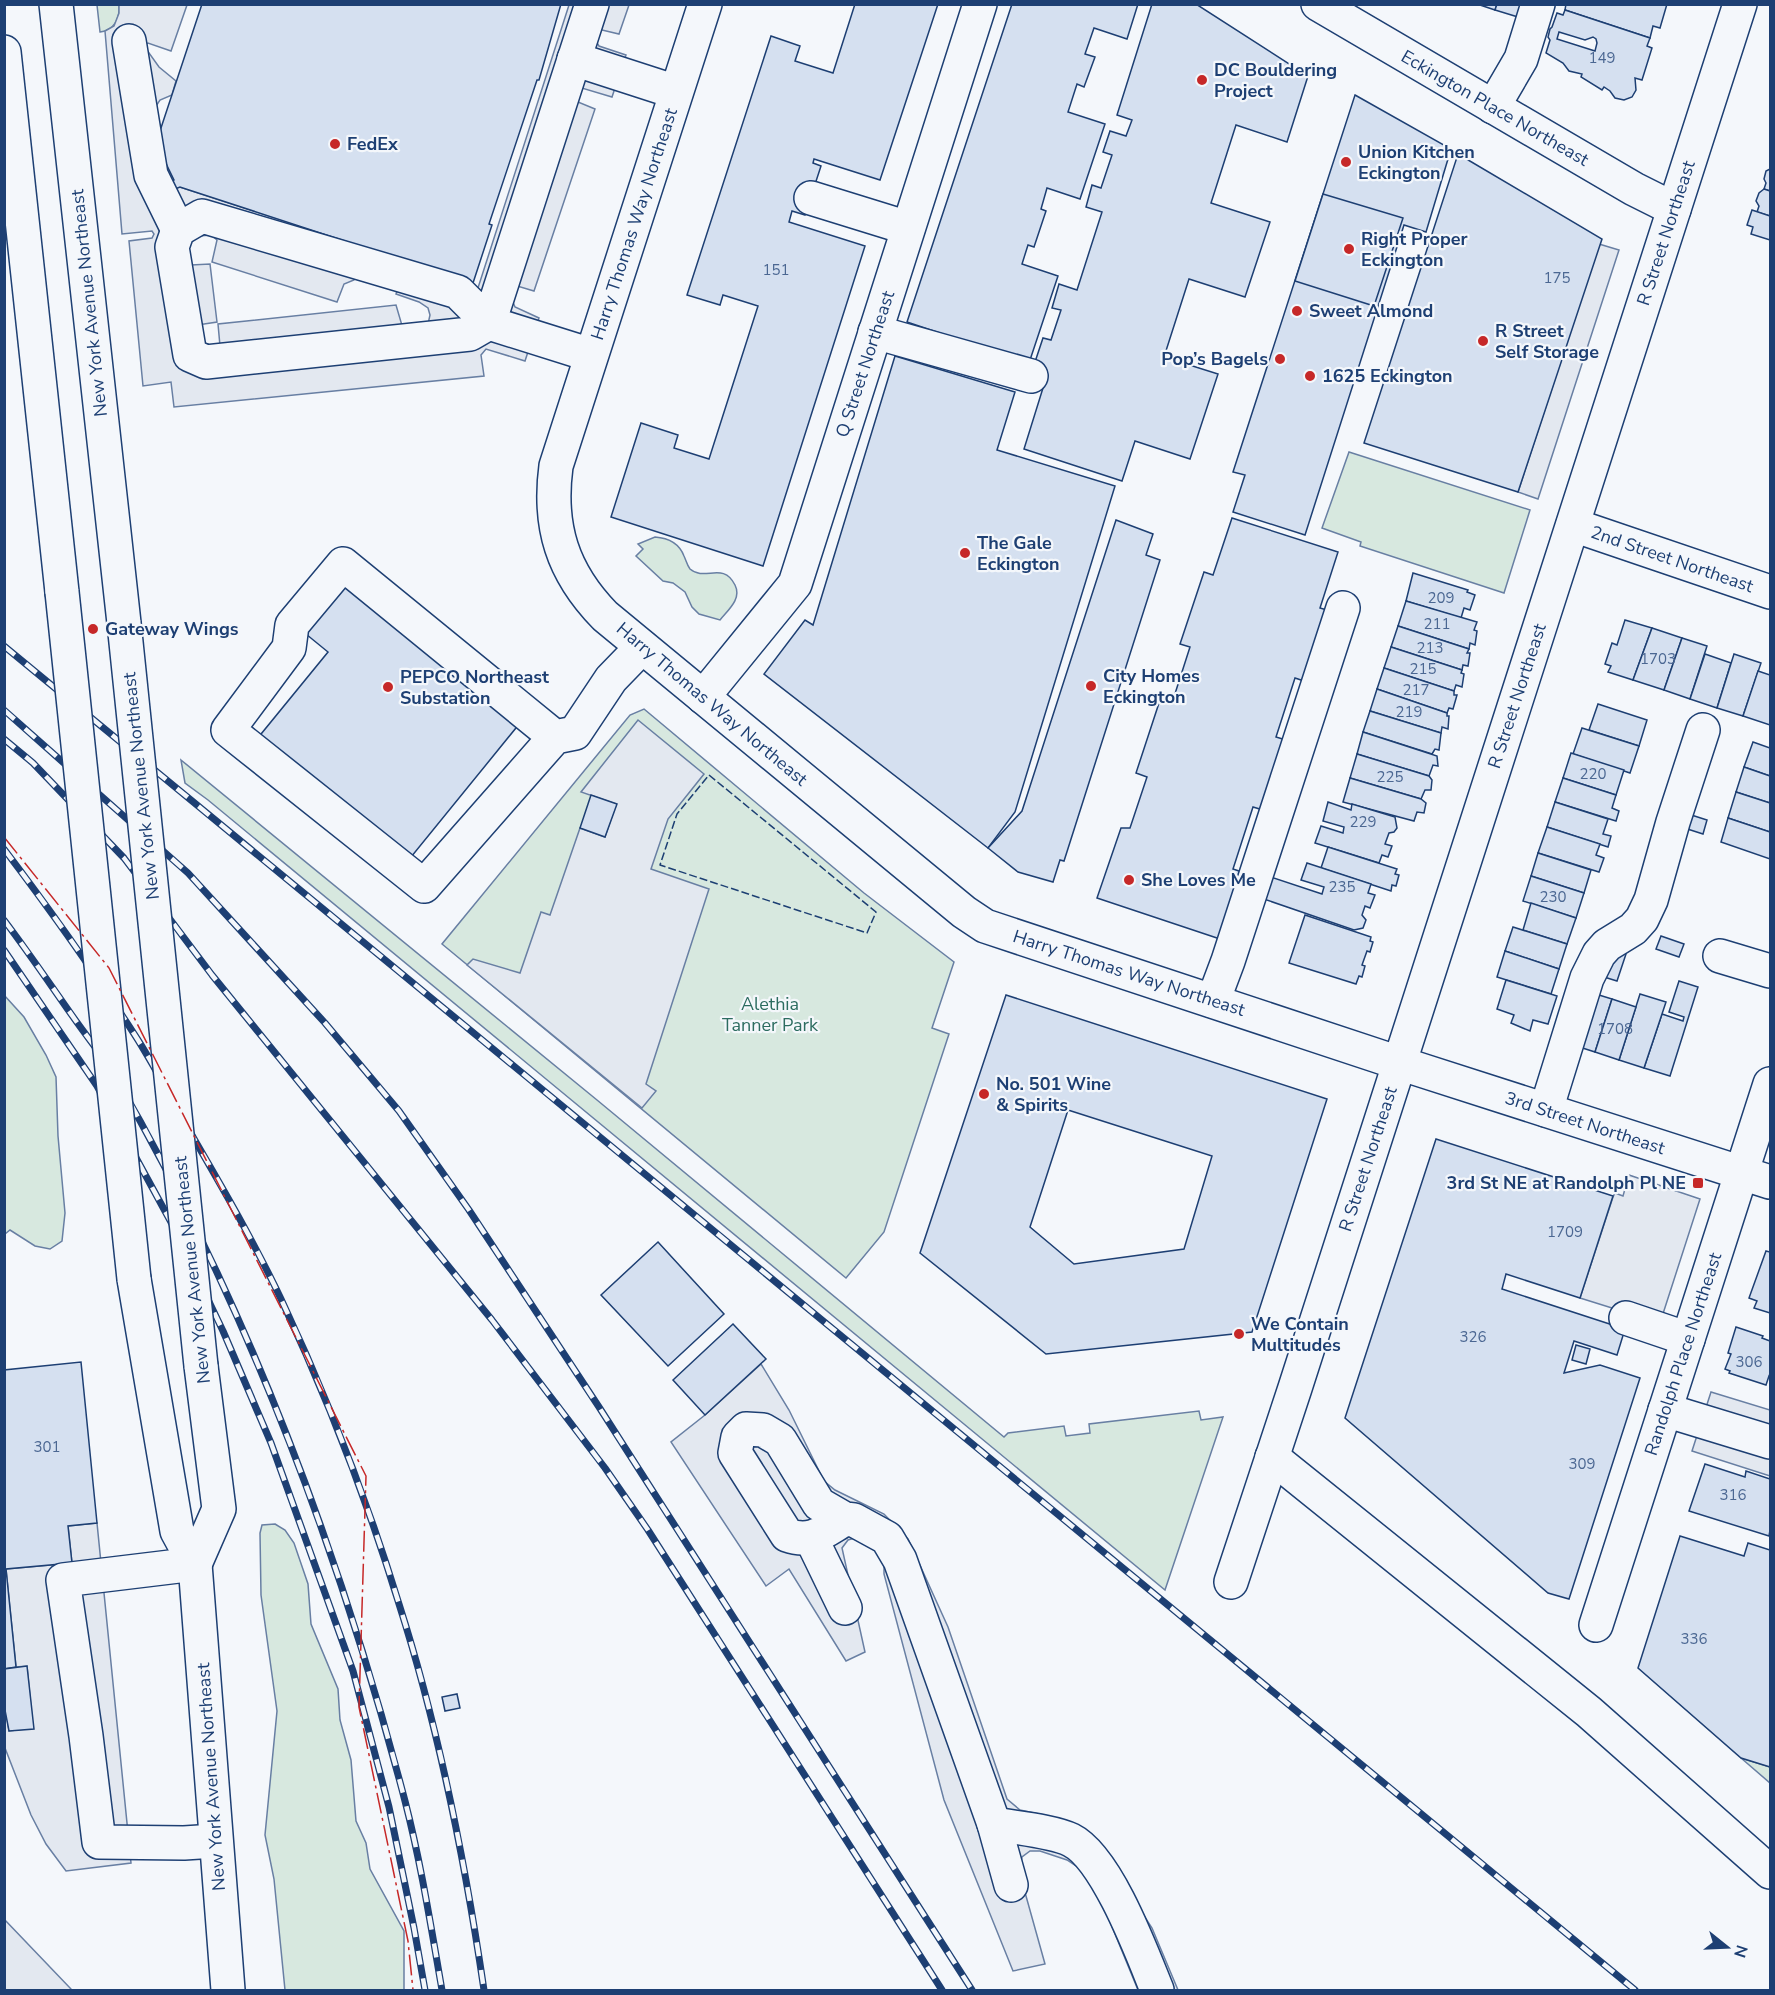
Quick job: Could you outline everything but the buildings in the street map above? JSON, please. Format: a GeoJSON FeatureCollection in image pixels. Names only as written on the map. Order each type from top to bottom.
{"type":"FeatureCollection","features":[{"type":"Feature","properties":{"kind":"main road","name":"New York Avenue Northeast"},"geometry":{"type":"LineString","coordinates":[[56,4],[124,623],[201,1366],[219,1509],[195,1564],[200,1842],[228,1990]]}},
{"type":"Feature","properties":{"kind":"main road"},"geometry":{"type":"LineString","coordinates":[[591,355],[489,322],[458,292],[202,216],[178,230],[172,247],[190,355],[206,362],[470,334],[489,322],[592,4]]}},
{"type":"Feature","properties":{"kind":"main road","name":"Harry Thomas Way Northeast"},"geometry":{"type":"LineString","coordinates":[[705,4],[556,466],[553,489],[558,536],[565,558],[589,599],[605,616],[703,697],[964,912],[985,926],[1399,1063]]}},
{"type":"Feature","properties":{"kind":"main road","name":"Q Street Northeast"},"geometry":{"type":"LineString","coordinates":[[703,697],[795,584],[980,4]]}},
{"type":"Feature","properties":{"kind":"main road","name":"Eckington Place Northeast"},"geometry":{"type":"LineString","coordinates":[[1318,4],[1359,15],[1493,107],[1634,189],[1674,209]]}},
{"type":"Feature","properties":{"kind":"main road"},"geometry":{"type":"LineString","coordinates":[[1493,107],[1521,59],[1538,4]]}},
{"type":"Feature","properties":{"kind":"main road","name":"R Street Northeast"},"geometry":{"type":"LineString","coordinates":[[1231,1582],[1740,4]]}},
{"type":"Feature","properties":{"kind":"main road"},"geometry":{"type":"LineString","coordinates":[[129,41],[151,175],[178,230]]}},
{"type":"Feature","properties":{"kind":"main road","name":"New York Avenue Northeast"},"geometry":{"type":"LineString","coordinates":[[4,52],[134,1279],[177,1531],[195,1564]]}},
{"type":"Feature","properties":{"kind":"main road"},"geometry":{"type":"LineString","coordinates":[[574,59],[676,92]]}},
{"type":"Feature","properties":{"kind":"main road"},"geometry":{"type":"LineString","coordinates":[[811,198],[908,228]]}},
{"type":"Feature","properties":{"kind":"main road"},"geometry":{"type":"LineString","coordinates":[[875,332],[1030,376]]}},
{"type":"Feature","properties":{"kind":"main road","name":"2nd Street Northeast"},"geometry":{"type":"LineString","coordinates":[[1573,525],[1770,592]]}},
{"type":"Feature","properties":{"kind":"main road"},"geometry":{"type":"LineString","coordinates":[[555,736],[343,564],[292,625],[289,648],[228,730],[424,886],[555,736],[575,733],[611,680],[642,646]]}},
{"type":"Feature","properties":{"kind":"main road"},"geometry":{"type":"LineString","coordinates":[[1213,1001],[1343,608]]}},
{"type":"Feature","properties":{"kind":"main road"},"geometry":{"type":"LineString","coordinates":[[1546,1110],[1593,962],[1607,945],[1633,929],[1642,919],[1652,900],[1673,822],[1703,730]]}},
{"type":"Feature","properties":{"kind":"main road"},"geometry":{"type":"LineString","coordinates":[[1720,956],[1770,971]]}},
{"type":"Feature","properties":{"kind":"main road","name":"3rd Street Northeast"},"geometry":{"type":"LineString","coordinates":[[1399,1063],[1756,1178]]}},
{"type":"Feature","properties":{"kind":"main road","name":"Randolph Place Northeast"},"geometry":{"type":"LineString","coordinates":[[1596,1625],[1688,1339],[1756,1178],[1770,1084]]}},
{"type":"Feature","properties":{"kind":"main road"},"geometry":{"type":"LineString","coordinates":[[1626,1318],[1688,1339]]}},
{"type":"Feature","properties":{"kind":"main road"},"geometry":{"type":"LineString","coordinates":[[1665,1410],[1770,1442]]}},
{"type":"Feature","properties":{"kind":"main road"},"geometry":{"type":"LineString","coordinates":[[845,1519],[811,1538],[800,1539],[787,1535],[735,1453],[738,1437],[746,1429],[763,1430],[780,1440],[819,1504],[887,1538],[900,1560],[994,1824],[1011,1885]]}},
{"type":"Feature","properties":{"kind":"main road"},"geometry":{"type":"LineString","coordinates":[[1272,1457],[1589,1712],[1770,1872]]}},
{"type":"Feature","properties":{"kind":"main road"},"geometry":{"type":"LineString","coordinates":[[811,1538],[845,1608]]}},
{"type":"Feature","properties":{"kind":"main road"},"geometry":{"type":"LineString","coordinates":[[195,1564],[63,1580],[99,1842],[200,1842]]}},
{"type":"Feature","properties":{"kind":"main road"},"geometry":{"type":"LineString","coordinates":[[994,1824],[1072,1840],[1092,1857],[1128,1919],[1157,1990]]}},
{"type":"Feature","properties":{"kind":"green space"},"geometry":{"type":"Polygon","coordinates":[[[97,5],[119,5],[119,14],[115,23],[105,31],[100,32],[97,5]]]}},
{"type":"Feature","properties":{"kind":"green space"},"geometry":{"type":"Polygon","coordinates":[[[1349,452],[1530,510],[1504,593],[1360,546],[1361,542],[1322,528],[1349,452]]]}},
{"type":"Feature","properties":{"kind":"green space"},"geometry":{"type":"Polygon","coordinates":[[[655,537],[669,540],[676,545],[682,551],[690,569],[702,574],[725,574],[730,578],[735,585],[737,595],[720,620],[699,614],[692,607],[685,592],[673,583],[663,581],[636,556],[643,549],[638,544],[655,537]]]}},
{"type":"Feature","properties":{"kind":"green space","name":"Alethia Tanner Park"},"geometry":{"type":"Polygon","coordinates":[[[644,709],[864,893],[954,962],[932,1028],[949,1034],[884,1232],[846,1278],[442,944],[630,715],[644,709]]]}},
{"type":"Feature","properties":{"kind":"green space"},"geometry":{"type":"Polygon","coordinates":[[[181,760],[1004,1437],[1008,1433],[1064,1426],[1066,1436],[1090,1433],[1089,1424],[1199,1411],[1201,1420],[1223,1417],[1165,1590],[185,783],[181,760]]]}},
{"type":"Feature","properties":{"kind":"green space"},"geometry":{"type":"Polygon","coordinates":[[[4,995],[24,1017],[56,1077],[58,1136],[65,1213],[62,1241],[50,1249],[35,1246],[10,1230],[5,1234],[4,995]]]}},
{"type":"Feature","properties":{"kind":"green space"},"geometry":{"type":"Polygon","coordinates":[[[275,1524],[285,1530],[294,1543],[308,1584],[311,1624],[338,1689],[340,1720],[351,1760],[356,1821],[366,1843],[370,1869],[404,1931],[404,1990],[285,1990],[274,1879],[265,1835],[277,1711],[261,1595],[260,1533],[262,1525],[275,1524]]]}},
{"type":"Feature","properties":{"kind":"green space"},"geometry":{"type":"Polygon","coordinates":[[[1741,1758],[1770,1767],[1770,1783],[1741,1758]]]}},
{"type":"Feature","properties":{"kind":"shaded area"},"geometry":{"type":"Polygon","coordinates":[[[119,5],[187,5],[171,51],[148,43],[144,46],[159,67],[176,81],[172,95],[160,100],[152,112],[158,151],[180,187],[462,279],[477,291],[569,5],[629,5],[619,34],[598,29],[592,35],[599,46],[626,55],[612,97],[582,88],[573,100],[595,109],[534,291],[514,285],[508,290],[515,307],[539,318],[525,361],[486,349],[481,355],[484,376],[174,407],[171,382],[143,386],[129,241],[152,238],[154,234],[152,231],[122,234],[105,31],[114,26],[119,13],[119,5]],[[211,235],[199,236],[189,243],[183,256],[191,265],[210,264],[217,322],[197,325],[207,350],[220,346],[218,324],[396,305],[403,329],[428,324],[430,315],[428,308],[419,302],[396,294],[401,279],[358,265],[354,280],[344,284],[337,302],[212,262],[217,240],[211,235]]]}},
{"type":"Feature","properties":{"kind":"shaded area"},"geometry":{"type":"Polygon","coordinates":[[[1599,244],[1619,250],[1538,499],[1518,492],[1599,244]]]}},
{"type":"Feature","properties":{"kind":"shaded area"},"geometry":{"type":"Polygon","coordinates":[[[638,720],[704,774],[668,819],[651,869],[709,889],[646,1084],[656,1091],[642,1108],[467,965],[473,959],[520,973],[541,912],[550,915],[580,828],[605,837],[616,804],[581,792],[638,720]]]}},
{"type":"Feature","properties":{"kind":"shaded area"},"geometry":{"type":"Polygon","coordinates":[[[1629,1175],[1700,1199],[1660,1323],[1580,1298],[1613,1197],[1615,1193],[1623,1196],[1629,1175]]]}},
{"type":"Feature","properties":{"kind":"shaded area"},"geometry":{"type":"Polygon","coordinates":[[[761,1364],[789,1410],[824,1481],[835,1490],[884,1514],[908,1539],[948,1627],[1007,1799],[1020,1810],[1048,1816],[1052,1822],[1096,1841],[1152,1928],[1178,1990],[1138,1990],[1097,1890],[1085,1872],[1067,1860],[1040,1851],[1030,1851],[1022,1857],[1019,1871],[1045,1964],[1013,1971],[944,1800],[884,1574],[884,1558],[880,1550],[858,1537],[848,1540],[842,1548],[865,1652],[846,1661],[789,1569],[766,1586],[671,1442],[705,1415],[761,1364]]]}},
{"type":"Feature","properties":{"kind":"shaded area"},"geometry":{"type":"Polygon","coordinates":[[[1711,1392],[1770,1410],[1770,1476],[1692,1451],[1711,1392]]]}},
{"type":"Feature","properties":{"kind":"shaded area"},"geometry":{"type":"Polygon","coordinates":[[[97,1523],[131,1863],[66,1871],[46,1844],[31,1815],[5,1748],[5,1705],[9,1731],[33,1728],[27,1666],[16,1667],[6,1569],[72,1563],[68,1526],[97,1523]]]}},
{"type":"Feature","properties":{"kind":"shaded area"},"geometry":{"type":"Polygon","coordinates":[[[4,1919],[71,1989],[71,1990],[5,1990],[4,1919]]]}},
{"type":"Feature","properties":{"kind":"railway"},"geometry":{"type":"LineString","coordinates":[[4,646],[1635,1990]]}},
{"type":"Feature","properties":{"kind":"railway"},"geometry":{"type":"LineString","coordinates":[[4,710],[188,873],[325,1023],[399,1111],[469,1210],[599,1407],[972,1990]]}},
{"type":"Feature","properties":{"kind":"railway"},"geometry":{"type":"LineString","coordinates":[[4,739],[33,763],[124,858],[212,975],[492,1320],[605,1468],[648,1530],[942,1990]]}},
{"type":"Feature","properties":{"kind":"railway"},"geometry":{"type":"LineString","coordinates":[[4,849],[90,967],[146,1053],[261,1259],[314,1373],[374,1526],[413,1651],[449,1795],[484,1990]]}},
{"type":"Feature","properties":{"kind":"railway"},"geometry":{"type":"LineString","coordinates":[[4,920],[109,1066],[205,1247],[246,1336],[318,1519],[379,1706],[416,1848],[442,1990]]}},
{"type":"Feature","properties":{"kind":"railway"},"geometry":{"type":"LineString","coordinates":[[4,950],[97,1086],[172,1224],[223,1331],[271,1443],[353,1671],[389,1807],[425,1990]]}},
{"type":"Feature","properties":{"kind":"fence"},"geometry":{"type":"LineString","coordinates":[[709,775],[876,912],[867,933],[660,865],[677,814],[709,775]]}},
{"type":"Feature","properties":{"kind":"power"},"geometry":{"type":"LineString","coordinates":[[4,837],[109,968],[366,1476],[359,1707],[408,1941],[413,1990]]}},
{"type":"Feature","properties":{"kind":"place","name":"DC Bouldering Project"},"geometry":{"type":"Point","coordinates":[1202,80]}},
{"type":"Feature","properties":{"kind":"place","name":"FedEx"},"geometry":{"type":"Point","coordinates":[335,144]}},
{"type":"Feature","properties":{"kind":"place","name":"Union Kitchen Eckington"},"geometry":{"type":"Point","coordinates":[1346,162]}},
{"type":"Feature","properties":{"kind":"place","name":"Right Proper Eckington"},"geometry":{"type":"Point","coordinates":[1349,249]}},
{"type":"Feature","properties":{"kind":"place","name":"Sweet Almond"},"geometry":{"type":"Point","coordinates":[1297,311]}},
{"type":"Feature","properties":{"kind":"place","name":"R Street Self Storage"},"geometry":{"type":"Point","coordinates":[1483,341]}},
{"type":"Feature","properties":{"kind":"place","name":"Pop’s Bagels"},"geometry":{"type":"Point","coordinates":[1280,359]}},
{"type":"Feature","properties":{"kind":"place","name":"1625 Eckington"},"geometry":{"type":"Point","coordinates":[1310,376]}},
{"type":"Feature","properties":{"kind":"place","name":"The Gale Eckington"},"geometry":{"type":"Point","coordinates":[965,553]}},
{"type":"Feature","properties":{"kind":"place","name":"Gateway Wings"},"geometry":{"type":"Point","coordinates":[93,629]}},
{"type":"Feature","properties":{"kind":"place","name":"City Homes Eckington"},"geometry":{"type":"Point","coordinates":[1091,686]}},
{"type":"Feature","properties":{"kind":"place","name":"PEPCO Northeast Substation"},"geometry":{"type":"Point","coordinates":[388,687]}},
{"type":"Feature","properties":{"kind":"place","name":"She Loves Me"},"geometry":{"type":"Point","coordinates":[1129,880]}},
{"type":"Feature","properties":{"kind":"place","name":"No. 501 Wine & Spirits"},"geometry":{"type":"Point","coordinates":[984,1094]}},
{"type":"Feature","properties":{"kind":"place","name":"3rd St NE at Randolph Pl NE"},"geometry":{"type":"Point","coordinates":[1698,1183]}},
{"type":"Feature","properties":{"kind":"place","name":"We Contain Multitudes"},"geometry":{"type":"Point","coordinates":[1239,1334]}}]}
